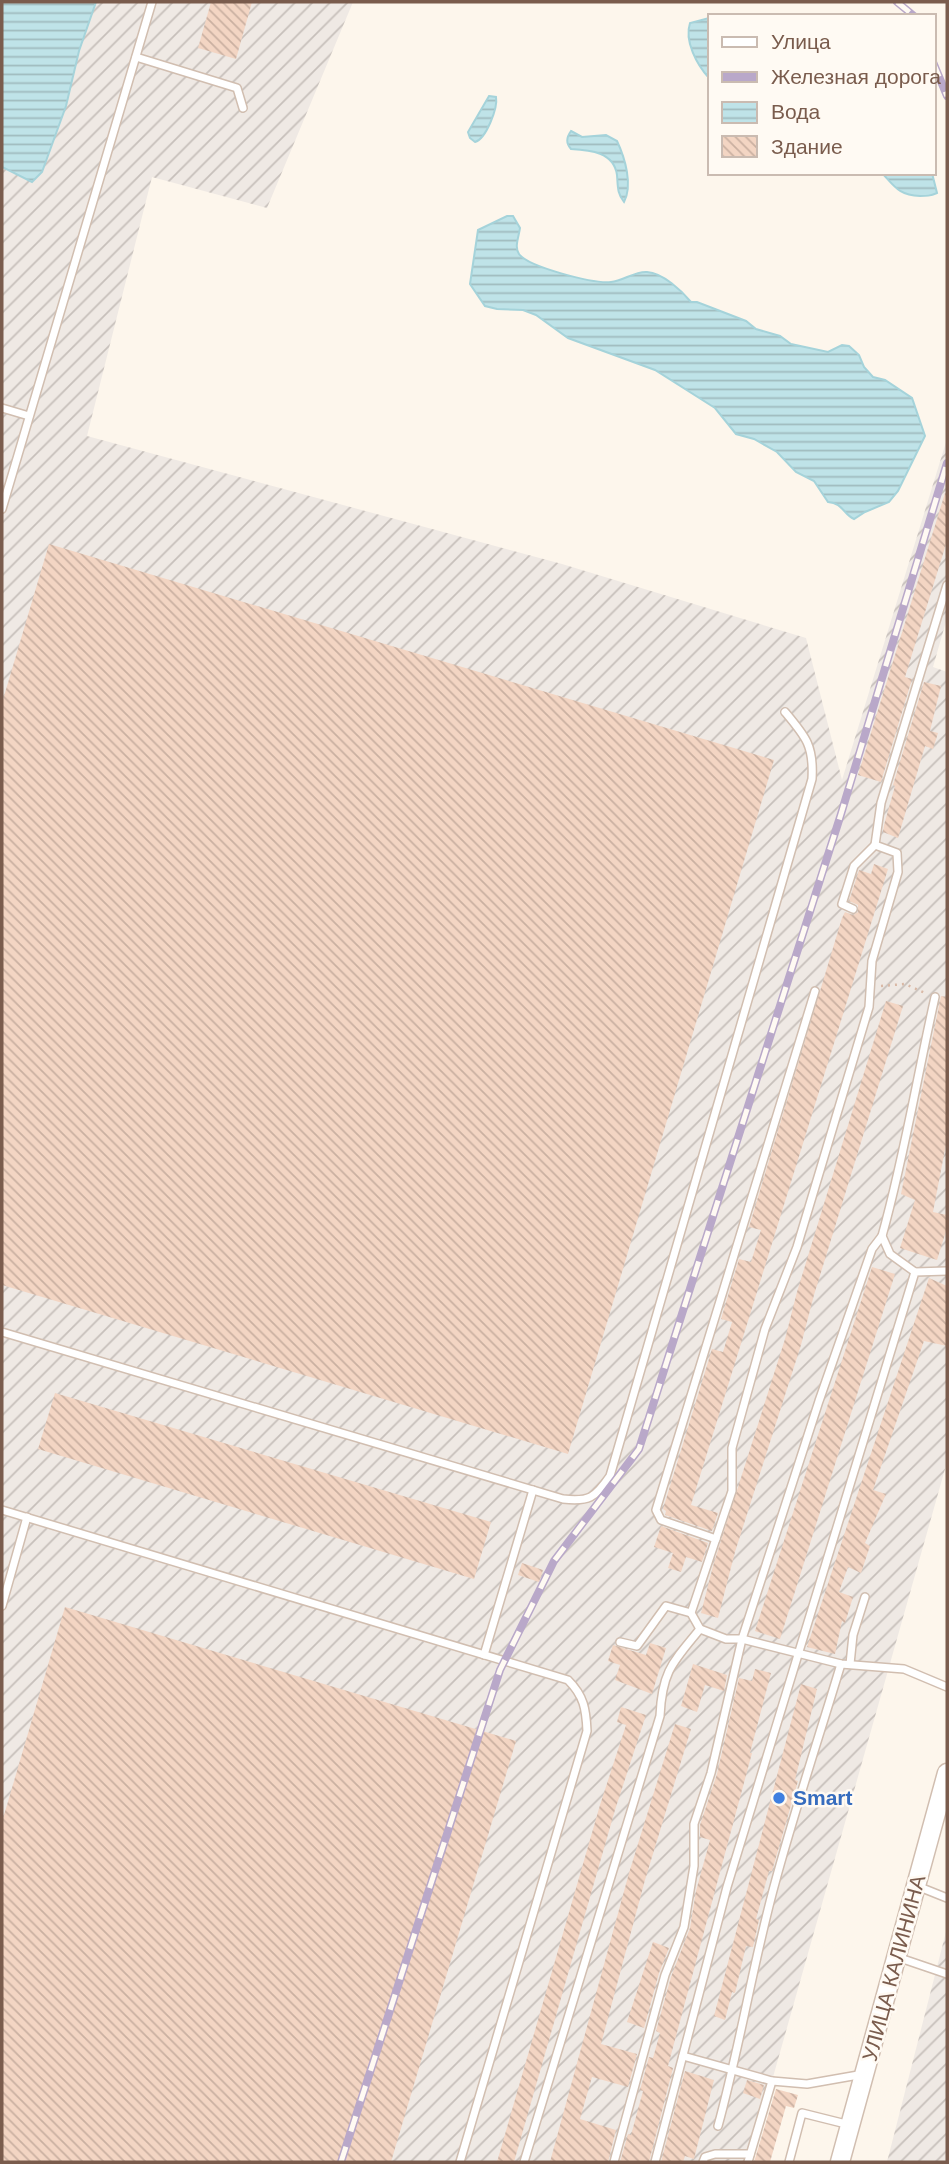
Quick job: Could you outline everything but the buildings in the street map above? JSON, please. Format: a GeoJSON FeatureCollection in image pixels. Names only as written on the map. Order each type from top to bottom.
{"type":"FeatureCollection","features":[{"type":"Feature","properties":{"kind":"street","name":"УЛИЦА КАЛИНИНА"},"geometry":{"type":"LineString","coordinates":[[840,2162],[947,1773]]}},
{"type":"Feature","properties":{"kind":"lane"},"geometry":{"type":"LineString","coordinates":[[2,509],[152,2]]}},
{"type":"Feature","properties":{"kind":"lane"},"geometry":{"type":"LineString","coordinates":[[136,57],[237,88],[243,108]]}},
{"type":"Feature","properties":{"kind":"lane"},"geometry":{"type":"LineString","coordinates":[[2,408],[29,416]]}},
{"type":"Feature","properties":{"kind":"lane"},"geometry":{"type":"LineString","coordinates":[[853,909],[842,904],[854,866],[875,845],[881,803],[947,585]]}},
{"type":"Feature","properties":{"kind":"lane"},"geometry":{"type":"LineString","coordinates":[[2,1332],[563,1499],[582,1501],[598,1494],[610,1476],[812,779],[813,757],[802,732],[785,712]]}},
{"type":"Feature","properties":{"kind":"lane"},"geometry":{"type":"LineString","coordinates":[[691,1613],[732,1490],[732,1448],[765,1329],[797,1247],[869,1007],[873,961],[898,872],[897,853],[875,845]]}},
{"type":"Feature","properties":{"kind":"lane"},"geometry":{"type":"LineString","coordinates":[[716,1539],[661,1520],[656,1510],[815,991]]}},
{"type":"Feature","properties":{"kind":"lane"},"geometry":{"type":"LineString","coordinates":[[614,2162],[665,1975],[684,1927],[694,1866],[694,1824],[711,1773],[742,1639],[819,1401],[872,1249],[882,1236],[899,1175],[935,997]]}},
{"type":"Feature","properties":{"kind":"lane"},"geometry":{"type":"LineString","coordinates":[[882,1236],[890,1254],[915,1272],[947,1271]]}},
{"type":"Feature","properties":{"kind":"lane"},"geometry":{"type":"LineString","coordinates":[[655,2162],[727,1887],[915,1272]]}},
{"type":"Feature","properties":{"kind":"lane"},"geometry":{"type":"LineString","coordinates":[[484,1655],[533,1490]]}},
{"type":"Feature","properties":{"kind":"lane"},"geometry":{"type":"LineString","coordinates":[[2,1510],[568,1680],[580,1692],[586,1708],[587,1731],[460,2162]]}},
{"type":"Feature","properties":{"kind":"lane"},"geometry":{"type":"LineString","coordinates":[[2,1606],[27,1517]]}},
{"type":"Feature","properties":{"kind":"lane"},"geometry":{"type":"LineString","coordinates":[[850,1664],[853,1635],[865,1597]]}},
{"type":"Feature","properties":{"kind":"lane"},"geometry":{"type":"LineString","coordinates":[[620,1642],[637,1646],[666,1606],[691,1613],[700,1629],[726,1639],[742,1639],[841,1664],[904,1669],[947,1686]]}},
{"type":"Feature","properties":{"kind":"lane"},"geometry":{"type":"LineString","coordinates":[[524,2162],[660,1716],[661,1696],[669,1668],[700,1629]]}},
{"type":"Feature","properties":{"kind":"lane"},"geometry":{"type":"LineString","coordinates":[[718,2126],[775,1884],[841,1664]]}},
{"type":"Feature","properties":{"kind":"lane"},"geometry":{"type":"LineString","coordinates":[[916,1886],[947,1898]]}},
{"type":"Feature","properties":{"kind":"lane"},"geometry":{"type":"LineString","coordinates":[[897,1957],[947,1974]]}},
{"type":"Feature","properties":{"kind":"lane"},"geometry":{"type":"LineString","coordinates":[[683,2056],[772,2081],[807,2084],[865,2074]]}},
{"type":"Feature","properties":{"kind":"lane"},"geometry":{"type":"LineString","coordinates":[[748,2162],[772,2081]]}},
{"type":"Feature","properties":{"kind":"lane"},"geometry":{"type":"LineString","coordinates":[[789,2162],[802,2113],[850,2126]]}},
{"type":"Feature","properties":{"kind":"lane"},"geometry":{"type":"LineString","coordinates":[[703,2162],[705,2157],[715,2154],[750,2154]]}},
{"type":"Feature","properties":{"kind":"path"},"geometry":{"type":"LineString","coordinates":[[871,987],[905,984],[935,997]]}},
{"type":"Feature","properties":{"kind":"shaded area"},"geometry":{"type":"Polygon","coordinates":[[[2,2],[353,2],[267,208],[152,177],[87,436],[562,564],[806,638],[842,780],[947,439],[947,618],[933,667],[947,672],[947,1462],[749,2162],[2,2162],[2,2]]]}},
{"type":"Feature","properties":{"kind":"shaded area"},"geometry":{"type":"Polygon","coordinates":[[[947,1928],[947,2162],[887,2162],[947,1928]]]}},
{"type":"Feature","properties":{"kind":"water"},"geometry":{"type":"Polygon","coordinates":[[[2,2],[96,2],[79,51],[66,106],[42,172],[32,182],[2,167],[2,2]]]}},
{"type":"Feature","properties":{"kind":"water"},"geometry":{"type":"Polygon","coordinates":[[[708,18],[708,77],[690,45],[690,23],[708,18]]]}},
{"type":"Feature","properties":{"kind":"water"},"geometry":{"type":"Polygon","coordinates":[[[489,96],[496,97],[493,115],[483,135],[475,142],[468,132],[489,96]]]}},
{"type":"Feature","properties":{"kind":"water"},"geometry":{"type":"Polygon","coordinates":[[[571,131],[582,137],[606,135],[617,141],[628,180],[624,202],[611,161],[600,154],[571,149],[567,140],[571,131]]]}},
{"type":"Feature","properties":{"kind":"water"},"geometry":{"type":"Polygon","coordinates":[[[884,175],[932,175],[937,193],[925,196],[898,190],[884,175]]]}},
{"type":"Feature","properties":{"kind":"water"},"geometry":{"type":"Polygon","coordinates":[[[507,216],[513,216],[520,228],[517,245],[519,254],[548,269],[603,282],[616,281],[642,272],[653,273],[672,283],[691,302],[746,321],[756,329],[780,336],[791,344],[828,352],[842,345],[849,346],[859,355],[864,367],[873,377],[885,380],[912,398],[925,436],[898,491],[889,502],[854,519],[837,504],[828,502],[814,481],[796,472],[777,452],[754,439],[736,434],[715,408],[655,370],[568,338],[536,315],[523,310],[485,306],[470,284],[478,230],[507,216]]]}},
{"type":"Feature","properties":{"kind":"railway"},"geometry":{"type":"LineString","coordinates":[[897,2],[912,14]]}},
{"type":"Feature","properties":{"kind":"railway"},"geometry":{"type":"LineString","coordinates":[[935,67],[947,96]]}},
{"type":"Feature","properties":{"kind":"railway"},"geometry":{"type":"LineString","coordinates":[[341,2162],[500,1670],[554,1561],[639,1449],[841,814],[947,463]]}},
{"type":"Feature","properties":{"kind":"place","name":"Smart"},"geometry":{"type":"Point","coordinates":[779,1798]}}]}
